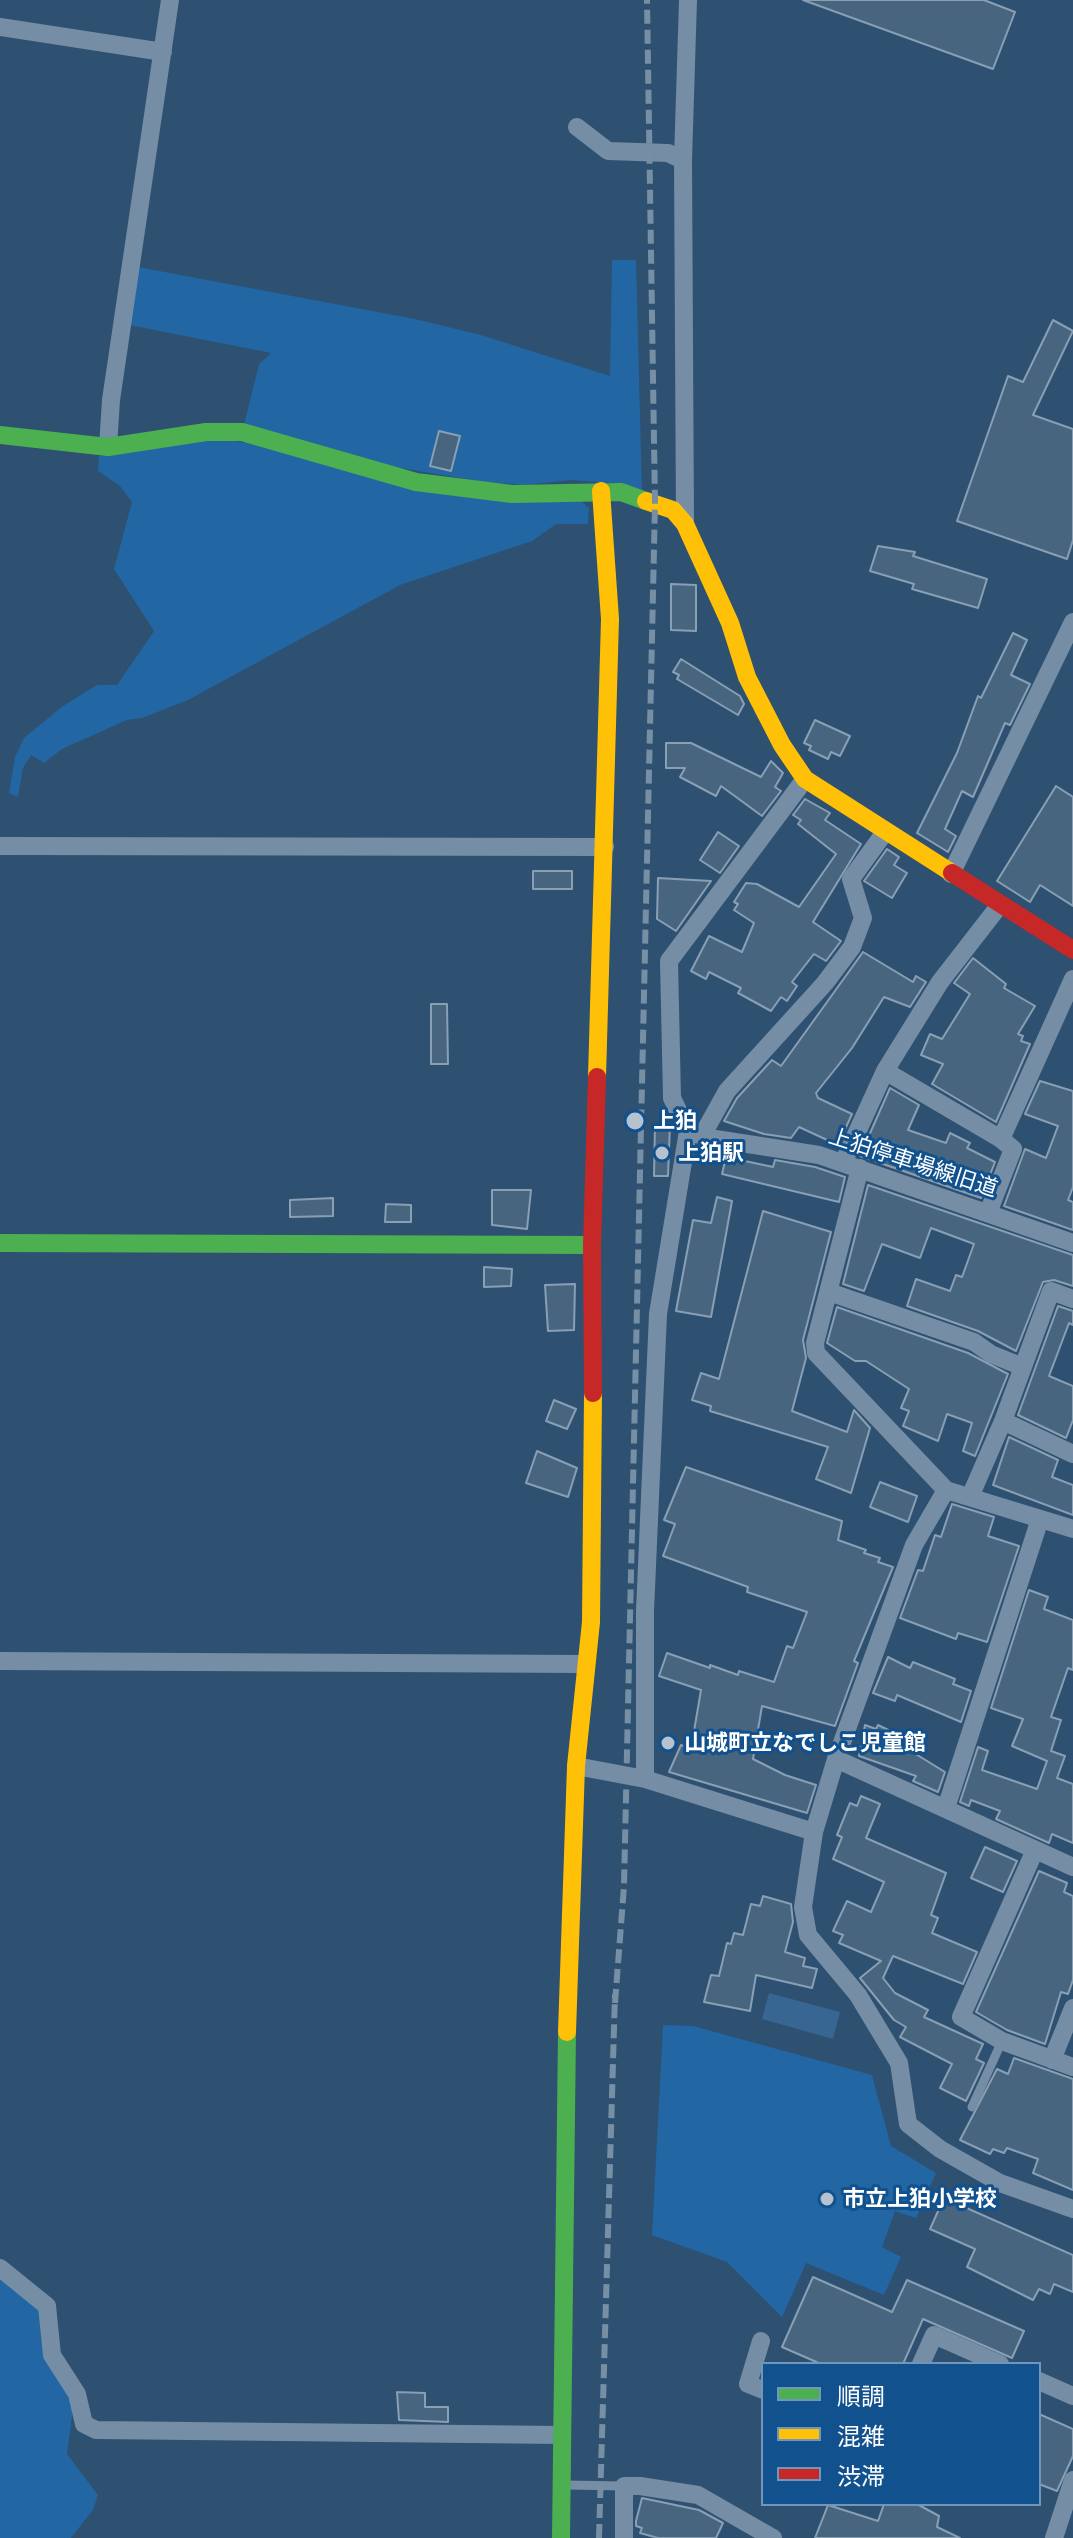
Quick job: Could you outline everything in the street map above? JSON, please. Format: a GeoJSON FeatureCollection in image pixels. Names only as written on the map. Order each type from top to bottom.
{"type":"FeatureCollection","features":[{"type":"Feature","properties":{"kind":"street"},"geometry":{"type":"LineString","coordinates":[[108,447],[111,400],[170,0]]}},
{"type":"Feature","properties":{"kind":"street"},"geometry":{"type":"LineString","coordinates":[[685,524],[683,160],[688,0]]}},
{"type":"Feature","properties":{"kind":"street"},"geometry":{"type":"LineString","coordinates":[[0,27],[163,52]]}},
{"type":"Feature","properties":{"kind":"street"},"geometry":{"type":"LineString","coordinates":[[577,127],[608,151],[668,153],[683,160]]}},
{"type":"Feature","properties":{"kind":"street"},"geometry":{"type":"LineString","coordinates":[[0,435],[108,447],[206,432],[242,432],[416,482],[512,494],[621,492],[673,510],[685,524],[730,623],[747,677],[782,745],[805,779],[999,906],[1073,950]]}},
{"type":"Feature","properties":{"kind":"street"},"geometry":{"type":"LineString","coordinates":[[561,2538],[567,2046],[576,1766],[591,1622],[594,1494],[592,1245],[610,619],[601,491]]}},
{"type":"Feature","properties":{"kind":"street"},"geometry":{"type":"LineString","coordinates":[[951,874],[1073,622]]}},
{"type":"Feature","properties":{"kind":"street"},"geometry":{"type":"LineString","coordinates":[[695,1133],[672,1098],[669,961],[805,779]]}},
{"type":"Feature","properties":{"kind":"street"},"geometry":{"type":"LineString","coordinates":[[645,1779],[645,1611],[658,1314],[695,1133],[727,1091],[825,983],[852,947],[863,918],[851,879],[885,832]]}},
{"type":"Feature","properties":{"kind":"street"},"geometry":{"type":"LineString","coordinates":[[0,846],[605,847]]}},
{"type":"Feature","properties":{"kind":"street"},"geometry":{"type":"LineString","coordinates":[[999,906],[940,982],[885,1071],[851,1165],[829,1292],[815,1343],[816,1353],[946,1490],[1073,1529]]}},
{"type":"Feature","properties":{"kind":"street"},"geometry":{"type":"LineString","coordinates":[[1001,1139],[1065,1019],[1073,979]]}},
{"type":"Feature","properties":{"kind":"street"},"geometry":{"type":"LineString","coordinates":[[885,1071],[1013,1149],[988,1213]]}},
{"type":"Feature","properties":{"kind":"street","name":"上狛停車場線旧道"},"geometry":{"type":"LineString","coordinates":[[695,1133],[851,1165],[1073,1243]]}},
{"type":"Feature","properties":{"kind":"street"},"geometry":{"type":"LineString","coordinates":[[0,1243],[592,1245]]}},
{"type":"Feature","properties":{"kind":"street"},"geometry":{"type":"LineString","coordinates":[[970,1497],[1003,1421],[1051,1291],[1073,1299]]}},
{"type":"Feature","properties":{"kind":"street"},"geometry":{"type":"LineString","coordinates":[[829,1292],[974,1342],[991,1354],[1023,1367]]}},
{"type":"Feature","properties":{"kind":"street"},"geometry":{"type":"LineString","coordinates":[[1003,1421],[1072,1453]]}},
{"type":"Feature","properties":{"kind":"street"},"geometry":{"type":"LineString","coordinates":[[946,1490],[914,1545],[836,1759],[814,1832],[803,1907],[805,1927],[858,1995],[899,2063],[908,2124],[940,2149],[1000,2183],[1073,2209]]}},
{"type":"Feature","properties":{"kind":"street"},"geometry":{"type":"LineString","coordinates":[[946,1808],[1040,1519]]}},
{"type":"Feature","properties":{"kind":"street"},"geometry":{"type":"LineString","coordinates":[[0,1661],[585,1664]]}},
{"type":"Feature","properties":{"kind":"street"},"geometry":{"type":"LineString","coordinates":[[836,1759],[1073,1867]]}},
{"type":"Feature","properties":{"kind":"street"},"geometry":{"type":"LineString","coordinates":[[576,1766],[645,1779],[814,1832]]}},
{"type":"Feature","properties":{"kind":"street"},"geometry":{"type":"LineString","coordinates":[[1035,1850],[961,2017],[1002,2041],[1073,2067]]}},
{"type":"Feature","properties":{"kind":"street"},"geometry":{"type":"LineString","coordinates":[[1052,2060],[1073,2008]]}},
{"type":"Feature","properties":{"kind":"street"},"geometry":{"type":"LineString","coordinates":[[0,2268],[47,2306],[52,2355],[77,2394],[84,2424],[96,2430],[562,2435]]}},
{"type":"Feature","properties":{"kind":"street"},"geometry":{"type":"LineString","coordinates":[[922,2362],[934,2335],[995,2362]]}},
{"type":"Feature","properties":{"kind":"street"},"geometry":{"type":"LineString","coordinates":[[761,2341],[748,2384],[761,2389]]}},
{"type":"Feature","properties":{"kind":"street"},"geometry":{"type":"LineString","coordinates":[[1041,2382],[1073,2396]]}},
{"type":"Feature","properties":{"kind":"street"},"geometry":{"type":"LineString","coordinates":[[1054,2538],[1073,2480]]}},
{"type":"Feature","properties":{"kind":"street"},"geometry":{"type":"LineString","coordinates":[[624,2538],[624,2486],[698,2495],[773,2538]]}},
{"type":"Feature","properties":{"kind":"lane"},"geometry":{"type":"LineString","coordinates":[[972,2107],[1002,2041]]}},
{"type":"Feature","properties":{"kind":"lane"},"geometry":{"type":"LineString","coordinates":[[561,2485],[624,2486]]}},
{"type":"Feature","properties":{"kind":"shaded area"},"geometry":{"type":"Polygon","coordinates":[[[612,260],[636,260],[642,493],[620,484],[572,480],[525,485],[416,476],[244,425],[259,364],[271,353],[129,325],[138,267],[415,319],[481,335],[610,376],[612,260]]]}},
{"type":"Feature","properties":{"kind":"shaded area"},"geometry":{"type":"Polygon","coordinates":[[[211,437],[576,497],[589,508],[588,524],[556,524],[532,541],[400,585],[188,700],[142,718],[127,720],[62,749],[44,763],[31,755],[23,768],[18,797],[9,793],[15,757],[24,738],[63,706],[97,685],[117,685],[154,631],[114,569],[132,502],[120,486],[98,471],[99,456],[211,437]]]}},
{"type":"Feature","properties":{"kind":"shaded area"},"geometry":{"type":"Polygon","coordinates":[[[769,1993],[840,2012],[833,2039],[762,2019],[769,1993]]]}},
{"type":"Feature","properties":{"kind":"shaded area"},"geometry":{"type":"Polygon","coordinates":[[[663,2025],[693,2026],[872,2075],[891,2146],[936,2173],[916,2218],[895,2211],[882,2247],[901,2257],[884,2295],[806,2263],[782,2317],[727,2262],[652,2235],[663,2025]]]}},
{"type":"Feature","properties":{"kind":"shaded area"},"geometry":{"type":"Polygon","coordinates":[[[0,2278],[40,2310],[41,2339],[48,2358],[74,2401],[67,2454],[98,2495],[93,2510],[71,2538],[0,2538],[0,2278]]]}},
{"type":"Feature","properties":{"kind":"building"},"geometry":{"type":"Polygon","coordinates":[[[803,0],[984,0],[1015,12],[993,69],[803,0]]]}},
{"type":"Feature","properties":{"kind":"building"},"geometry":{"type":"Polygon","coordinates":[[[1053,320],[1073,331],[1033,415],[1073,429],[1073,540],[1067,559],[957,521],[1008,376],[1023,382],[1053,320]]]}},
{"type":"Feature","properties":{"kind":"building"},"geometry":{"type":"Polygon","coordinates":[[[439,431],[460,436],[451,471],[430,466],[439,431]]]}},
{"type":"Feature","properties":{"kind":"building"},"geometry":{"type":"Polygon","coordinates":[[[878,546],[915,552],[913,556],[987,579],[978,608],[912,589],[914,584],[870,571],[878,546]]]}},
{"type":"Feature","properties":{"kind":"building"},"geometry":{"type":"Polygon","coordinates":[[[671,584],[696,585],[696,631],[671,630],[671,584]]]}},
{"type":"Feature","properties":{"kind":"building"},"geometry":{"type":"Polygon","coordinates":[[[1013,633],[1027,640],[1011,675],[1030,684],[1010,725],[1005,723],[973,797],[962,791],[945,829],[956,836],[948,852],[917,833],[957,753],[978,696],[981,698],[1013,633]]]}},
{"type":"Feature","properties":{"kind":"building"},"geometry":{"type":"Polygon","coordinates":[[[681,659],[740,696],[744,704],[738,715],[677,679],[679,675],[673,672],[681,659]]]}},
{"type":"Feature","properties":{"kind":"building"},"geometry":{"type":"Polygon","coordinates":[[[815,720],[850,736],[840,756],[831,752],[828,759],[809,750],[811,746],[804,743],[815,720]]]}},
{"type":"Feature","properties":{"kind":"building"},"geometry":{"type":"Polygon","coordinates":[[[666,743],[691,743],[761,777],[771,761],[783,773],[775,787],[781,791],[762,816],[721,786],[716,796],[680,777],[685,768],[666,768],[666,743]]]}},
{"type":"Feature","properties":{"kind":"building"},"geometry":{"type":"Polygon","coordinates":[[[1056,786],[1073,797],[1073,906],[1040,885],[1030,902],[997,881],[1056,786]]]}},
{"type":"Feature","properties":{"kind":"building"},"geometry":{"type":"Polygon","coordinates":[[[805,799],[830,813],[825,820],[861,844],[813,922],[841,941],[826,961],[814,954],[792,982],[797,986],[787,1001],[781,997],[771,1011],[738,993],[741,988],[709,972],[706,979],[691,971],[709,936],[742,952],[754,923],[734,910],[738,904],[734,902],[746,883],[757,884],[799,907],[836,854],[798,824],[801,820],[793,815],[805,799]]]}},
{"type":"Feature","properties":{"kind":"building"},"geometry":{"type":"Polygon","coordinates":[[[718,832],[739,846],[720,873],[700,860],[718,832]]]}},
{"type":"Feature","properties":{"kind":"building"},"geometry":{"type":"Polygon","coordinates":[[[887,849],[899,857],[894,865],[907,873],[892,898],[864,881],[887,849]]]}},
{"type":"Feature","properties":{"kind":"building"},"geometry":{"type":"Polygon","coordinates":[[[533,871],[572,871],[572,889],[533,889],[533,871]]]}},
{"type":"Feature","properties":{"kind":"building"},"geometry":{"type":"Polygon","coordinates":[[[658,878],[711,881],[676,931],[657,919],[658,878]]]}},
{"type":"Feature","properties":{"kind":"building"},"geometry":{"type":"Polygon","coordinates":[[[863,952],[913,982],[916,976],[926,982],[910,1007],[884,997],[852,1048],[816,1093],[818,1098],[852,1114],[838,1145],[799,1127],[791,1138],[764,1134],[724,1121],[737,1098],[772,1060],[781,1066],[863,952]]]}},
{"type":"Feature","properties":{"kind":"building"},"geometry":{"type":"Polygon","coordinates":[[[973,958],[1006,984],[1004,988],[1035,1006],[1018,1034],[1023,1036],[1021,1041],[1030,1044],[996,1122],[932,1084],[943,1064],[921,1055],[930,1034],[942,1039],[970,994],[954,983],[973,958]]]}},
{"type":"Feature","properties":{"kind":"building"},"geometry":{"type":"Polygon","coordinates":[[[431,1004],[447,1004],[448,1064],[431,1064],[431,1004]]]}},
{"type":"Feature","properties":{"kind":"building"},"geometry":{"type":"Polygon","coordinates":[[[1040,1081],[1073,1091],[1073,1187],[1068,1200],[1073,1202],[1073,1230],[1004,1206],[1025,1149],[1046,1158],[1058,1126],[1025,1114],[1040,1081]]]}},
{"type":"Feature","properties":{"kind":"building"},"geometry":{"type":"Polygon","coordinates":[[[890,1088],[919,1105],[908,1130],[946,1143],[950,1133],[970,1143],[967,1148],[995,1162],[981,1198],[860,1156],[890,1088]]]}},
{"type":"Feature","properties":{"kind":"building","name":"上狛駅"},"geometry":{"type":"Polygon","coordinates":[[[655,1124],[670,1125],[668,1176],[654,1176],[655,1124]]]}},
{"type":"Feature","properties":{"kind":"building"},"geometry":{"type":"Polygon","coordinates":[[[726,1157],[773,1167],[775,1160],[815,1167],[845,1177],[839,1202],[722,1174],[726,1157]]]}},
{"type":"Feature","properties":{"kind":"building"},"geometry":{"type":"Polygon","coordinates":[[[868,1185],[1073,1255],[1073,1286],[1054,1280],[1043,1282],[1016,1351],[978,1331],[907,1306],[916,1279],[950,1291],[956,1275],[962,1277],[974,1244],[931,1228],[920,1258],[882,1244],[864,1291],[843,1284],[868,1185]]]}},
{"type":"Feature","properties":{"kind":"building"},"geometry":{"type":"Polygon","coordinates":[[[492,1190],[531,1190],[527,1229],[492,1225],[492,1190]]]}},
{"type":"Feature","properties":{"kind":"building"},"geometry":{"type":"Polygon","coordinates":[[[717,1197],[732,1201],[711,1317],[676,1311],[693,1220],[711,1223],[717,1197]]]}},
{"type":"Feature","properties":{"kind":"building"},"geometry":{"type":"Polygon","coordinates":[[[333,1198],[333,1216],[290,1217],[290,1200],[333,1198]]]}},
{"type":"Feature","properties":{"kind":"building"},"geometry":{"type":"Polygon","coordinates":[[[386,1204],[411,1205],[411,1222],[385,1222],[386,1204]]]}},
{"type":"Feature","properties":{"kind":"building"},"geometry":{"type":"Polygon","coordinates":[[[763,1211],[831,1232],[803,1340],[806,1358],[792,1411],[847,1432],[854,1410],[870,1428],[851,1493],[816,1479],[828,1447],[710,1411],[711,1406],[692,1400],[701,1373],[719,1379],[763,1211]]]}},
{"type":"Feature","properties":{"kind":"building"},"geometry":{"type":"Polygon","coordinates":[[[484,1267],[512,1269],[511,1286],[484,1287],[484,1267]]]}},
{"type":"Feature","properties":{"kind":"building"},"geometry":{"type":"Polygon","coordinates":[[[575,1284],[574,1330],[548,1331],[545,1285],[575,1284]]]}},
{"type":"Feature","properties":{"kind":"building"},"geometry":{"type":"Polygon","coordinates":[[[1058,1306],[1073,1311],[1073,1325],[1069,1323],[1049,1376],[1073,1386],[1073,1420],[1066,1438],[1018,1415],[1058,1306]]]}},
{"type":"Feature","properties":{"kind":"building"},"geometry":{"type":"Polygon","coordinates":[[[837,1307],[968,1353],[1008,1374],[975,1456],[963,1451],[972,1423],[947,1414],[938,1441],[903,1426],[909,1411],[901,1408],[909,1389],[866,1361],[855,1361],[827,1343],[837,1307]]]}},
{"type":"Feature","properties":{"kind":"building"},"geometry":{"type":"Polygon","coordinates":[[[554,1400],[576,1409],[567,1429],[546,1421],[554,1400]]]}},
{"type":"Feature","properties":{"kind":"building"},"geometry":{"type":"Polygon","coordinates":[[[1009,1437],[1058,1460],[1052,1477],[1073,1485],[1073,1515],[993,1485],[1009,1437]]]}},
{"type":"Feature","properties":{"kind":"building"},"geometry":{"type":"Polygon","coordinates":[[[537,1451],[577,1468],[568,1497],[526,1483],[537,1451]]]}},
{"type":"Feature","properties":{"kind":"building"},"geometry":{"type":"Polygon","coordinates":[[[686,1467],[842,1521],[838,1540],[866,1550],[864,1553],[880,1558],[878,1562],[893,1567],[854,1661],[858,1663],[835,1726],[762,1706],[753,1759],[785,1775],[816,1785],[807,1813],[669,1772],[681,1745],[691,1749],[701,1690],[659,1676],[667,1653],[710,1668],[710,1665],[738,1675],[739,1671],[774,1682],[787,1646],[793,1648],[807,1612],[747,1592],[748,1587],[663,1556],[675,1524],[664,1520],[686,1467]]]}},
{"type":"Feature","properties":{"kind":"building"},"geometry":{"type":"Polygon","coordinates":[[[880,1482],[917,1496],[908,1522],[870,1507],[880,1482]]]}},
{"type":"Feature","properties":{"kind":"building"},"geometry":{"type":"Polygon","coordinates":[[[952,1504],[994,1517],[988,1536],[1019,1546],[987,1642],[958,1633],[956,1639],[900,1618],[918,1570],[923,1571],[935,1535],[941,1537],[952,1504]]]}},
{"type":"Feature","properties":{"kind":"building"},"geometry":{"type":"Polygon","coordinates":[[[1029,1590],[1048,1597],[1044,1609],[1073,1620],[1073,1670],[1068,1668],[1051,1717],[1061,1720],[1051,1751],[1065,1756],[1057,1778],[1073,1784],[1073,1843],[1052,1834],[1049,1843],[996,1819],[1000,1811],[971,1800],[969,1806],[960,1802],[978,1747],[988,1751],[982,1770],[1037,1789],[1047,1761],[1012,1746],[1023,1719],[991,1708],[1029,1590]]]}},
{"type":"Feature","properties":{"kind":"building"},"geometry":{"type":"Polygon","coordinates":[[[888,1657],[910,1668],[913,1662],[955,1679],[953,1684],[971,1691],[961,1722],[897,1695],[895,1701],[873,1693],[888,1657]]]}},
{"type":"Feature","properties":{"kind":"building"},"geometry":{"type":"Polygon","coordinates":[[[865,1725],[876,1729],[878,1725],[917,1744],[914,1753],[945,1772],[938,1792],[913,1781],[916,1776],[859,1756],[865,1725]]]}},
{"type":"Feature","properties":{"kind":"building"},"geometry":{"type":"Polygon","coordinates":[[[861,1796],[880,1804],[866,1838],[946,1873],[931,1915],[938,1918],[932,1933],[977,1952],[963,1984],[893,1956],[883,1978],[895,1993],[928,2010],[924,2017],[983,2044],[976,2059],[984,2063],[966,2101],[940,2088],[952,2064],[900,2037],[906,2027],[894,2020],[860,1978],[881,1961],[839,1943],[843,1935],[833,1931],[847,1901],[871,1912],[884,1882],[833,1859],[842,1837],[837,1835],[850,1803],[857,1806],[861,1796]]]}},
{"type":"Feature","properties":{"kind":"building"},"geometry":{"type":"Polygon","coordinates":[[[985,1847],[1017,1861],[1003,1892],[971,1878],[985,1847]]]}},
{"type":"Feature","properties":{"kind":"building"},"geometry":{"type":"Polygon","coordinates":[[[1039,1871],[1067,1883],[1064,1892],[1073,1896],[1073,1980],[1068,1994],[1061,1992],[1045,2044],[1007,2030],[976,2012],[1039,1871]]]}},
{"type":"Feature","properties":{"kind":"building"},"geometry":{"type":"Polygon","coordinates":[[[763,1896],[791,1904],[793,1922],[785,1952],[805,1958],[803,1966],[817,1969],[812,1988],[756,1975],[750,2011],[704,2002],[711,1975],[719,1976],[727,1943],[731,1944],[734,1933],[743,1935],[751,1904],[760,1906],[763,1896]]]}},
{"type":"Feature","properties":{"kind":"building"},"geometry":{"type":"Polygon","coordinates":[[[1014,2058],[1073,2079],[1073,2190],[1033,2173],[1038,2159],[1007,2148],[1004,2153],[993,2149],[990,2154],[960,2140],[997,2069],[1008,2074],[1014,2058]]]}},
{"type":"Feature","properties":{"kind":"building"},"geometry":{"type":"Polygon","coordinates":[[[944,2198],[1073,2255],[1073,2292],[1054,2284],[1050,2294],[1039,2289],[1033,2300],[967,2267],[975,2249],[930,2229],[944,2198]]]}},
{"type":"Feature","properties":{"kind":"building"},"geometry":{"type":"Polygon","coordinates":[[[813,2277],[892,2312],[907,2280],[1024,2331],[1012,2358],[923,2319],[904,2362],[816,2362],[782,2347],[813,2277]]]}},
{"type":"Feature","properties":{"kind":"building"},"geometry":{"type":"Polygon","coordinates":[[[397,2392],[425,2393],[425,2407],[448,2407],[448,2422],[399,2420],[397,2392]]]}},
{"type":"Feature","properties":{"kind":"building"},"geometry":{"type":"Polygon","coordinates":[[[1041,2415],[1073,2429],[1073,2456],[1057,2491],[1041,2485],[1041,2415]]]}},
{"type":"Feature","properties":{"kind":"building"},"geometry":{"type":"Polygon","coordinates":[[[642,2498],[699,2510],[723,2523],[716,2538],[658,2538],[640,2533],[642,2528],[636,2526],[636,2521],[642,2498]]]}},
{"type":"Feature","properties":{"kind":"building"},"geometry":{"type":"Polygon","coordinates":[[[828,2506],[878,2521],[883,2506],[921,2506],[939,2516],[937,2527],[960,2538],[815,2538],[828,2506]]]}},
{"type":"Feature","properties":{"kind":"railway"},"geometry":{"type":"LineString","coordinates":[[615,2003],[624,1886],[655,504],[647,0]]}},
{"type":"Feature","properties":{"kind":"railway"},"geometry":{"type":"LineString","coordinates":[[599,2538],[615,1994]]}},
{"type":"Feature","properties":{"kind":"traffic: fast"},"geometry":{"type":"LineString","coordinates":[[0,435],[108,447],[206,432],[242,432],[416,482],[512,494],[621,492],[646,501]]}},
{"type":"Feature","properties":{"kind":"traffic: fast"},"geometry":{"type":"LineString","coordinates":[[0,1243],[592,1245]]}},
{"type":"Feature","properties":{"kind":"traffic: fast"},"geometry":{"type":"LineString","coordinates":[[561,2538],[567,2032]]}},
{"type":"Feature","properties":{"kind":"traffic: slow"},"geometry":{"type":"LineString","coordinates":[[597,1077],[610,619],[601,491]]}},
{"type":"Feature","properties":{"kind":"traffic: slow"},"geometry":{"type":"LineString","coordinates":[[646,501],[673,510],[685,524],[730,623],[747,677],[782,745],[805,779],[952,873]]}},
{"type":"Feature","properties":{"kind":"traffic: slow"},"geometry":{"type":"LineString","coordinates":[[567,2032],[576,1766],[591,1622],[593,1393]]}},
{"type":"Feature","properties":{"kind":"traffic: jam"},"geometry":{"type":"LineString","coordinates":[[952,873],[1073,950]]}},
{"type":"Feature","properties":{"kind":"traffic: jam"},"geometry":{"type":"LineString","coordinates":[[593,1393],[592,1245],[597,1077]]}},
{"type":"Feature","properties":{"kind":"place","name":"上狛"},"geometry":{"type":"Point","coordinates":[635,1121]}},
{"type":"Feature","properties":{"kind":"place","name":"上狛駅"},"geometry":{"type":"Point","coordinates":[662,1153]}},
{"type":"Feature","properties":{"kind":"place","name":"山城町立なでしこ児童館"},"geometry":{"type":"Point","coordinates":[668,1743]}},
{"type":"Feature","properties":{"kind":"place","name":"市立上狛小学校"},"geometry":{"type":"Point","coordinates":[827,2199]}}]}
